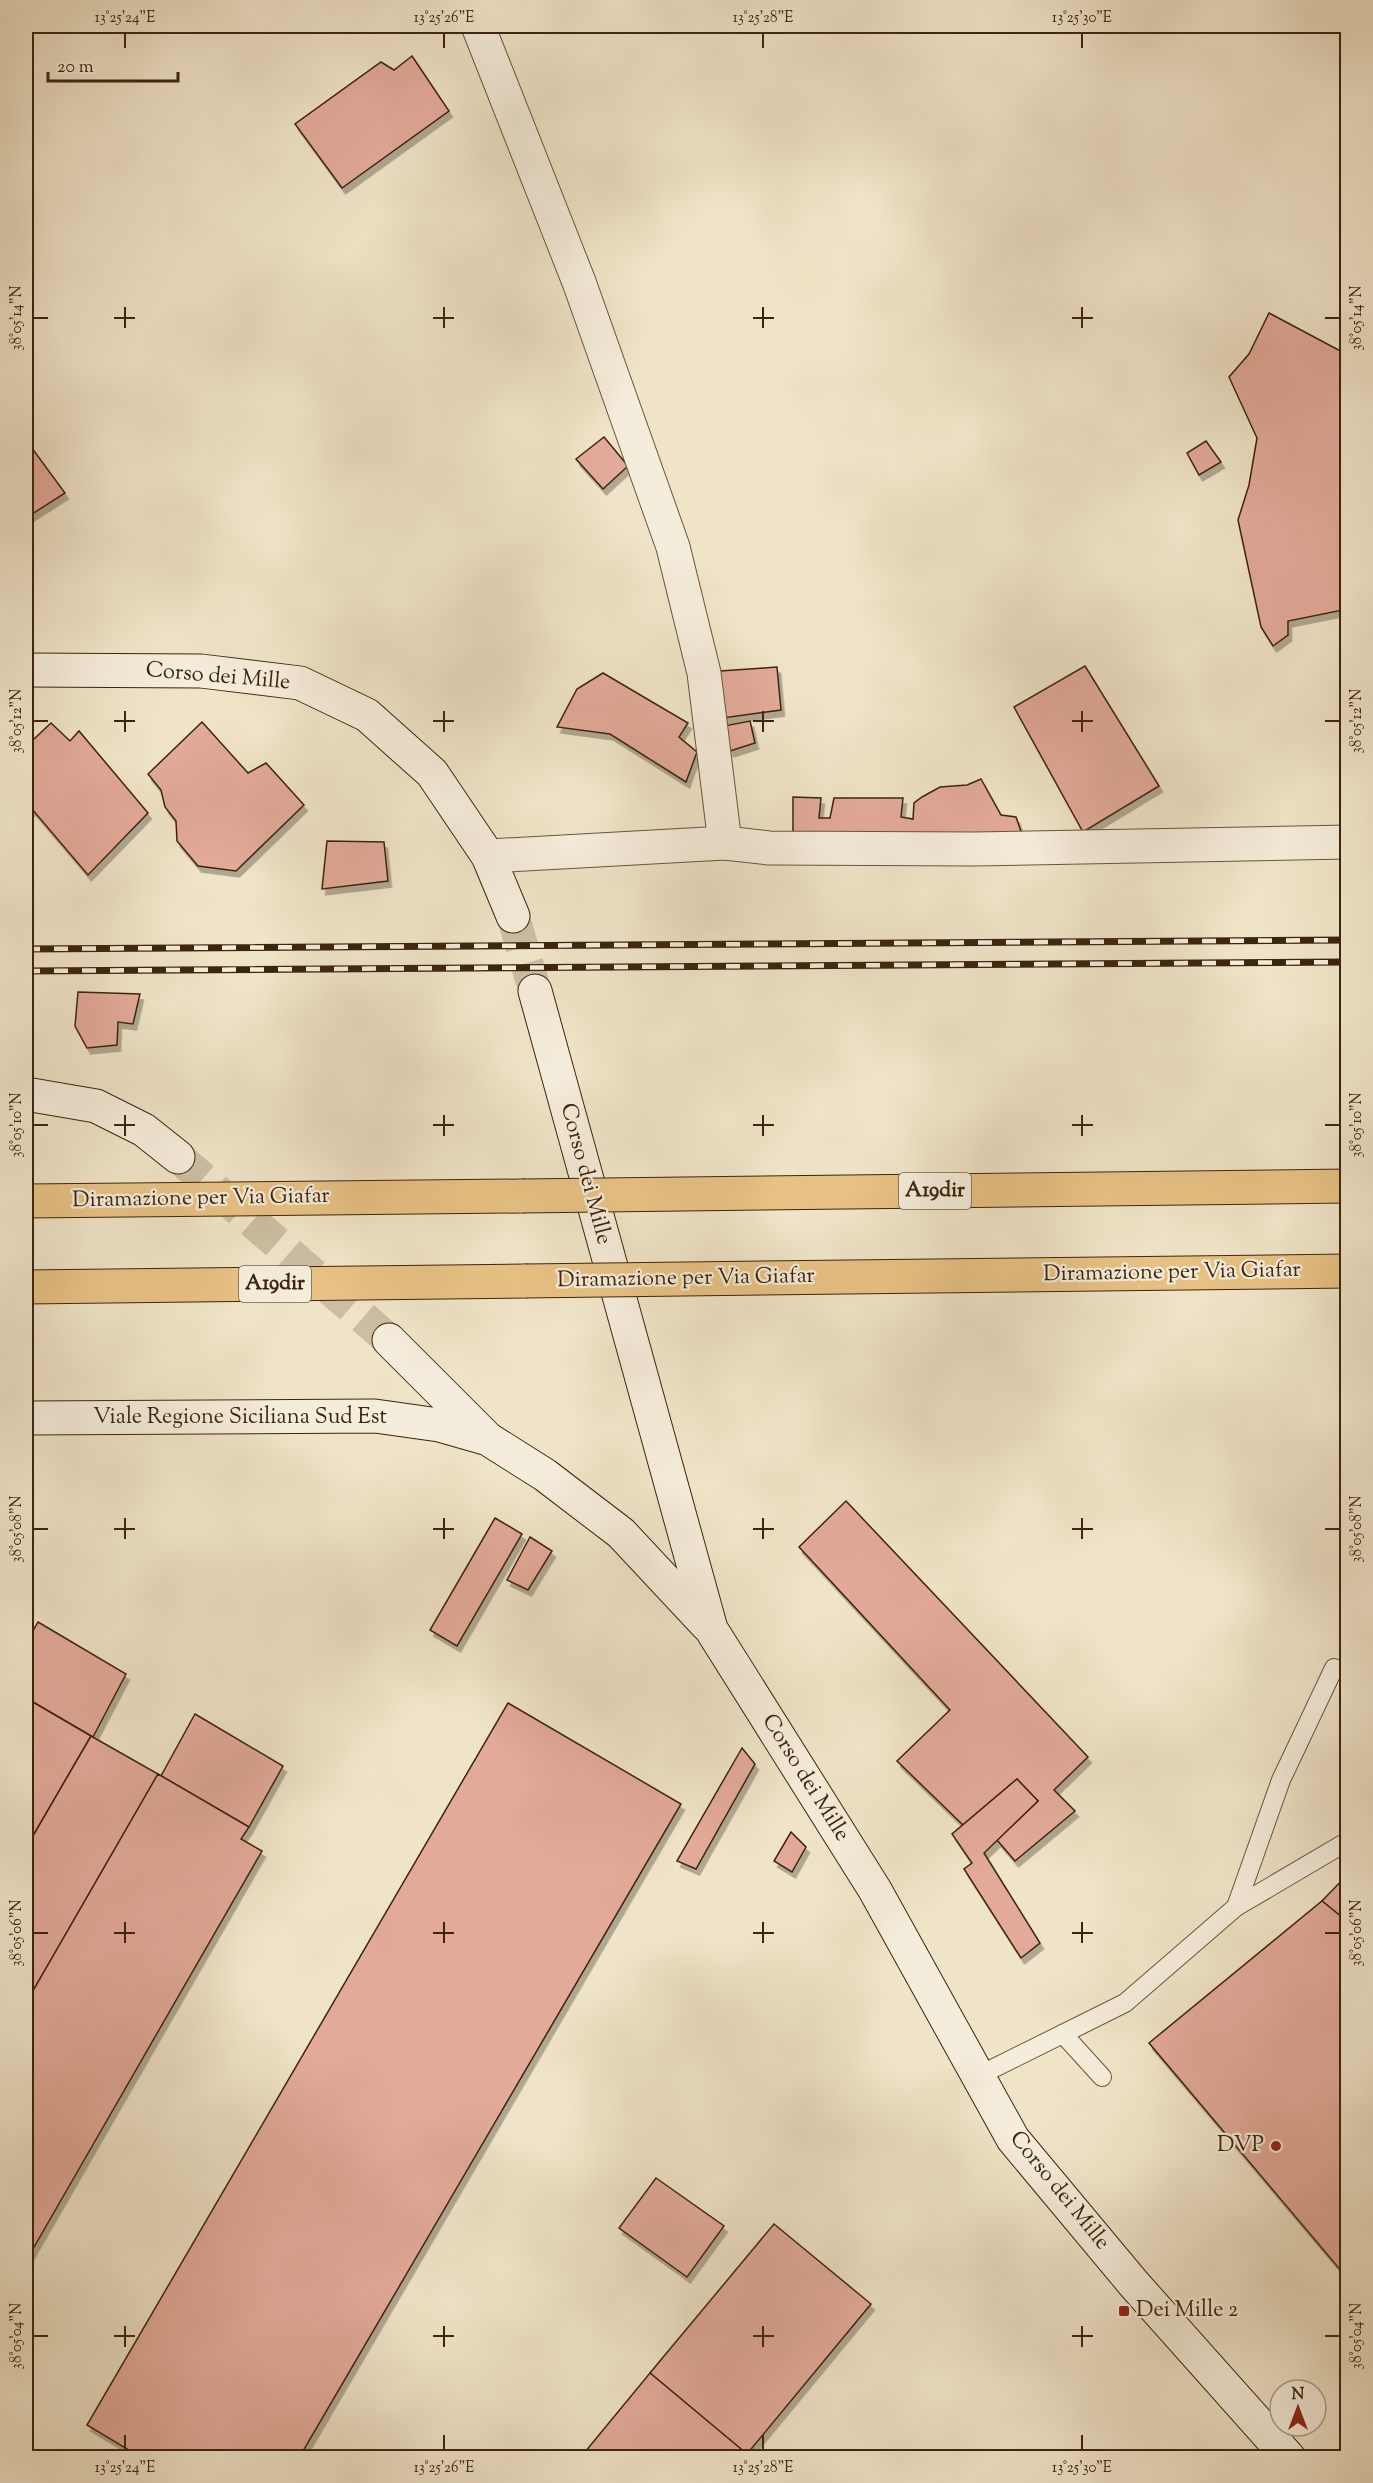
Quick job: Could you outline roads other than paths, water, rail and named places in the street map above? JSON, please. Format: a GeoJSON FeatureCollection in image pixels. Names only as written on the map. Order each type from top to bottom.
{"type":"FeatureCollection","features":[{"type":"Feature","properties":{"kind":"highway","name":"Diramazione per Via Giafar"},"geometry":{"type":"LineString","coordinates":[[26,1201],[1347,1186]]}},
{"type":"Feature","properties":{"kind":"highway","name":"Diramazione per Via Giafar"},"geometry":{"type":"LineString","coordinates":[[26,1287],[1347,1271]]}},
{"type":"Feature","properties":{"kind":"street"},"geometry":{"type":"LineString","coordinates":[[478,26],[579,282],[673,548],[704,673],[725,843]]}},
{"type":"Feature","properties":{"kind":"street","name":"Corso dei Mille"},"geometry":{"type":"LineString","coordinates":[[26,670],[201,671],[300,683],[367,715],[432,773],[488,856],[513,916]]}},
{"type":"Feature","properties":{"kind":"street"},"geometry":{"type":"LineString","coordinates":[[488,856],[725,843],[769,848],[974,849],[1347,842]]}},
{"type":"Feature","properties":{"kind":"street","name":"Corso dei Mille"},"geometry":{"type":"LineString","coordinates":[[535,991],[711,1629],[875,1890],[1013,2139],[1134,2284],[1289,2457]]}},
{"type":"Feature","properties":{"kind":"street"},"geometry":{"type":"LineString","coordinates":[[26,1094],[96,1106],[144,1130],[178,1156]]}},
{"type":"Feature","properties":{"kind":"street","name":"Viale Regione Siciliana Sud Est"},"geometry":{"type":"LineString","coordinates":[[389,1340],[488,1439],[544,1475],[621,1533],[711,1629]]}},
{"type":"Feature","properties":{"kind":"street","name":"Viale Regione Siciliana Sud Est"},"geometry":{"type":"LineString","coordinates":[[26,1418],[375,1416],[439,1425],[488,1439]]}},
{"type":"Feature","properties":{"kind":"lane"},"geometry":{"type":"LineString","coordinates":[[1236,1906],[1281,1780],[1334,1668]]}},
{"type":"Feature","properties":{"kind":"lane"},"geometry":{"type":"LineString","coordinates":[[978,2076],[1125,2003],[1236,1906],[1347,1841]]}},
{"type":"Feature","properties":{"kind":"lane"},"geometry":{"type":"LineString","coordinates":[[1063,2034],[1102,2077]]}},
{"type":"Feature","properties":{"kind":"tunnel"},"geometry":{"type":"LineString","coordinates":[[513,916],[535,991]]}},
{"type":"Feature","properties":{"kind":"tunnel"},"geometry":{"type":"LineString","coordinates":[[178,1157],[389,1340]]}},
{"type":"Feature","properties":{"kind":"railway"},"geometry":{"type":"LineString","coordinates":[[26,949],[1348,940]]}},
{"type":"Feature","properties":{"kind":"railway"},"geometry":{"type":"LineString","coordinates":[[26,971],[1348,962]]}},
{"type":"Feature","properties":{"kind":"place","name":"DVP"},"geometry":{"type":"Point","coordinates":[1276,2146]}},
{"type":"Feature","properties":{"kind":"place","name":"Dei Mille 2"},"geometry":{"type":"Point","coordinates":[1124,2311]}}]}
